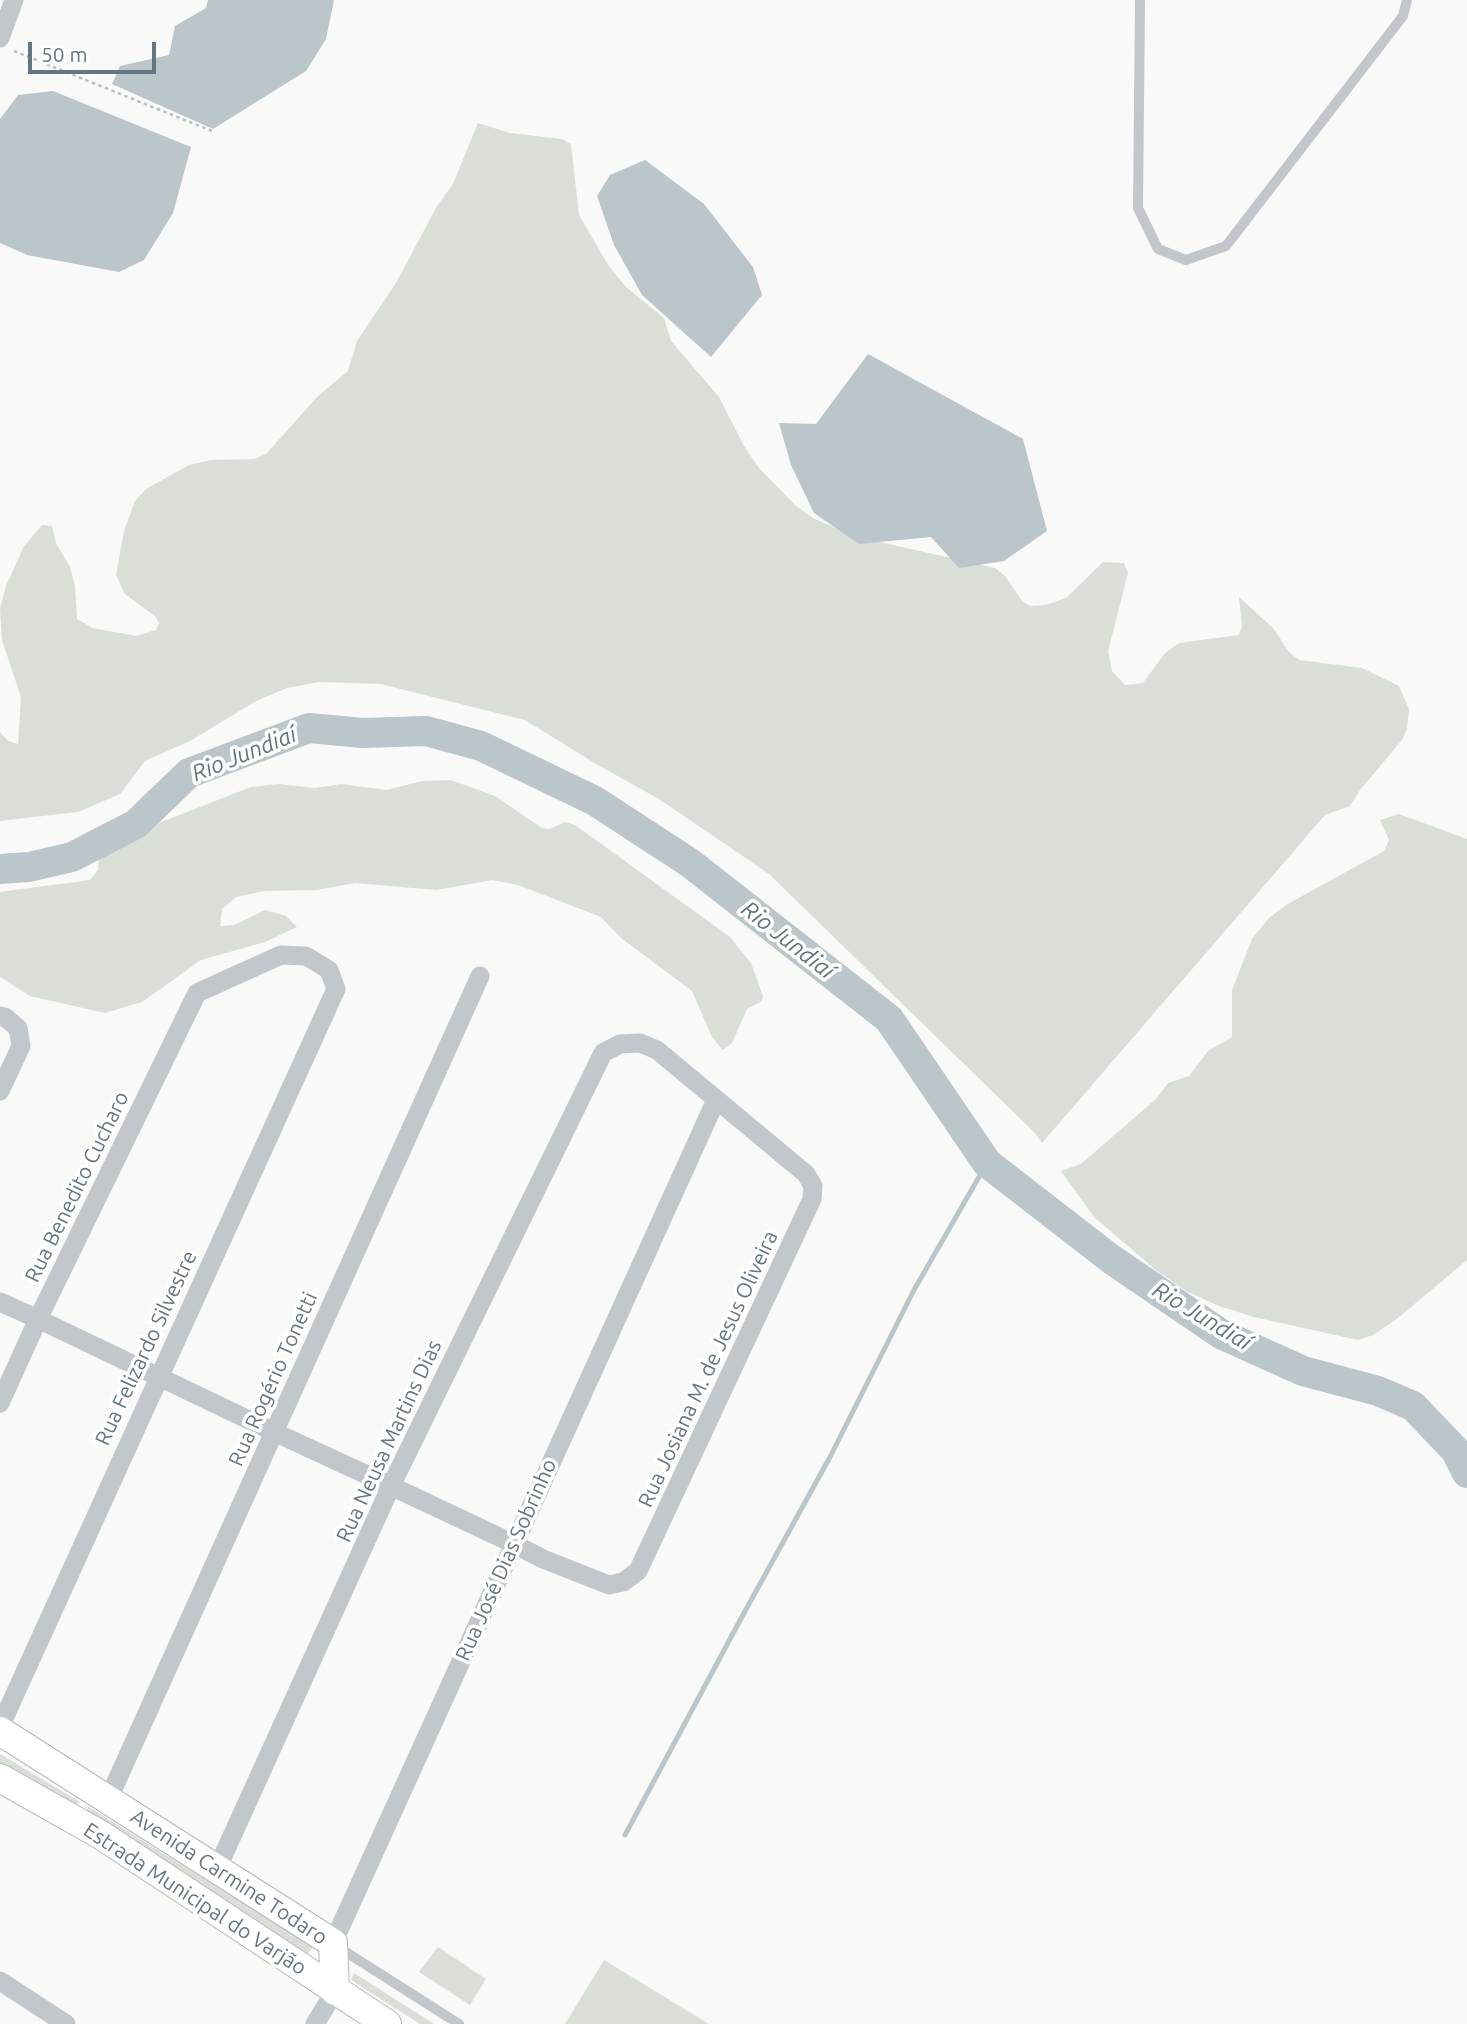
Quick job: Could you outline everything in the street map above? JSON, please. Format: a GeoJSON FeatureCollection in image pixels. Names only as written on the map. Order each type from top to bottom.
{"type":"FeatureCollection","features":[{"type":"Feature","properties":{"kind":"main road","name":"Avenida Carmine Todaro"},"geometry":{"type":"LineString","coordinates":[[0,1729],[333,1943]]}},
{"type":"Feature","properties":{"kind":"main road","name":"Estrada Municipal do Varjão"},"geometry":{"type":"LineString","coordinates":[[0,1778],[102,1835],[387,2024]]}},
{"type":"Feature","properties":{"kind":"main road","name":"Rua José Dias Sobrinho"},"geometry":{"type":"LineString","coordinates":[[333,1943],[335,1991]]}},
{"type":"Feature","properties":{"kind":"street"},"geometry":{"type":"LineString","coordinates":[[6,44],[14,0]]}},
{"type":"Feature","properties":{"kind":"street","name":"Rua Felizardo Silvestre"},"geometry":{"type":"LineString","coordinates":[[0,1729],[336,989],[329,970],[306,956],[281,955],[197,993]]}},
{"type":"Feature","properties":{"kind":"street","name":"Rua Rogério Tonetti"},"geometry":{"type":"LineString","coordinates":[[108,1800],[480,976]]}},
{"type":"Feature","properties":{"kind":"street","name":"Rua Benedito Cucharo"},"geometry":{"type":"LineString","coordinates":[[0,1403],[38,1319],[197,993]]}},
{"type":"Feature","properties":{"kind":"street"},"geometry":{"type":"LineString","coordinates":[[0,1016],[18,1028],[21,1046],[0,1091]]}},
{"type":"Feature","properties":{"kind":"street","name":"Rua Neusa Martins Dias"},"geometry":{"type":"LineString","coordinates":[[217,1870],[391,1486],[603,1053],[620,1044],[639,1043],[657,1050],[716,1100]]}},
{"type":"Feature","properties":{"kind":"street","name":"Rua Josiana M. de Jesus Oliveira"},"geometry":{"type":"LineString","coordinates":[[514,1544],[543,1559],[609,1585],[623,1582],[638,1571],[813,1199],[813,1186],[806,1174],[716,1100]]}},
{"type":"Feature","properties":{"kind":"street","name":"Rua José Dias Sobrinho"},"geometry":{"type":"LineString","coordinates":[[333,1943],[716,1100]]}},
{"type":"Feature","properties":{"kind":"street"},"geometry":{"type":"LineString","coordinates":[[0,1302],[514,1544]]}},
{"type":"Feature","properties":{"kind":"street"},"geometry":{"type":"LineString","coordinates":[[0,1981],[66,2024]]}},
{"type":"Feature","properties":{"kind":"street"},"geometry":{"type":"LineString","coordinates":[[315,2024],[335,1991]]}},
{"type":"Feature","properties":{"kind":"lane"},"geometry":{"type":"LineString","coordinates":[[1140,0],[1138,208],[1158,249],[1186,260],[1226,246],[1403,16],[1408,0]]}},
{"type":"Feature","properties":{"kind":"lane","name":"Avenida Carmine Todaro"},"geometry":{"type":"LineString","coordinates":[[333,1943],[458,2024]]}},
{"type":"Feature","properties":{"kind":"path"},"geometry":{"type":"LineString","coordinates":[[6,44],[212,131]]}},
{"type":"Feature","properties":{"kind":"shaded area"},"geometry":{"type":"Polygon","coordinates":[[[208,0],[334,0],[326,39],[306,71],[213,129],[112,84],[120,66],[169,55],[175,26],[206,8],[208,0]]]}},
{"type":"Feature","properties":{"kind":"shaded area"},"geometry":{"type":"Polygon","coordinates":[[[53,91],[191,147],[173,213],[144,260],[119,272],[27,255],[0,243],[0,119],[18,95],[53,91]]]}},
{"type":"Feature","properties":{"kind":"shaded area"},"geometry":{"type":"Polygon","coordinates":[[[478,123],[510,133],[562,139],[571,144],[579,215],[608,265],[626,287],[664,318],[671,341],[719,397],[744,446],[759,468],[795,505],[813,518],[853,536],[995,568],[1005,576],[1023,602],[1030,606],[1046,605],[1066,598],[1103,562],[1124,563],[1128,573],[1108,651],[1112,671],[1125,685],[1143,683],[1165,653],[1179,643],[1239,635],[1242,626],[1239,597],[1273,628],[1289,652],[1299,660],[1362,668],[1399,686],[1409,709],[1407,729],[1402,740],[1350,806],[1325,815],[1042,1143],[1035,1133],[769,874],[659,799],[525,720],[381,684],[319,682],[287,688],[256,701],[190,741],[145,761],[120,794],[78,812],[0,821],[0,732],[8,741],[18,744],[21,697],[2,640],[0,609],[6,586],[24,546],[42,525],[52,526],[56,543],[70,567],[75,586],[77,619],[93,628],[136,636],[156,630],[159,623],[156,617],[125,594],[116,575],[124,531],[135,501],[146,489],[189,465],[211,460],[254,459],[266,454],[318,396],[348,371],[357,341],[396,283],[437,206],[453,184],[478,123]]]}},
{"type":"Feature","properties":{"kind":"shaded area"},"geometry":{"type":"Polygon","coordinates":[[[645,160],[704,204],[753,267],[762,295],[711,357],[642,295],[614,245],[597,196],[610,175],[645,160]]]}},
{"type":"Feature","properties":{"kind":"shaded area"},"geometry":{"type":"Polygon","coordinates":[[[868,354],[1023,439],[1047,531],[1004,561],[959,568],[931,537],[859,544],[814,513],[791,465],[779,423],[816,424],[868,354]]]}},
{"type":"Feature","properties":{"kind":"shaded area"},"geometry":{"type":"Polygon","coordinates":[[[451,780],[495,796],[542,828],[550,829],[565,822],[575,825],[730,937],[751,963],[763,996],[762,1001],[747,1009],[732,1043],[723,1050],[712,1037],[692,991],[621,938],[601,917],[518,885],[492,880],[436,890],[355,883],[316,890],[264,891],[236,897],[222,909],[220,926],[234,925],[265,910],[286,916],[297,927],[265,942],[201,960],[142,1002],[105,1013],[30,996],[0,977],[0,892],[90,880],[98,870],[99,853],[113,841],[251,787],[279,784],[315,788],[341,784],[387,790],[422,781],[451,780]]]}},
{"type":"Feature","properties":{"kind":"shaded area"},"geometry":{"type":"Polygon","coordinates":[[[1399,814],[1467,839],[1467,1260],[1398,1318],[1373,1335],[1358,1340],[1254,1317],[1219,1306],[1188,1292],[1157,1271],[1094,1217],[1061,1171],[1081,1164],[1156,1099],[1168,1083],[1189,1076],[1208,1051],[1232,1037],[1232,990],[1252,939],[1269,918],[1286,905],[1384,851],[1389,840],[1380,820],[1399,814]]]}},
{"type":"Feature","properties":{"kind":"shaded area"},"geometry":{"type":"Polygon","coordinates":[[[0,1754],[80,1802],[69,1808],[0,1769],[0,1754]]]}},
{"type":"Feature","properties":{"kind":"shaded area"},"geometry":{"type":"Polygon","coordinates":[[[89,1807],[313,1947],[306,1956],[84,1812],[89,1807]]]}},
{"type":"Feature","properties":{"kind":"shaded area"},"geometry":{"type":"Polygon","coordinates":[[[438,1947],[486,1979],[470,2005],[419,1972],[438,1947]]]}},
{"type":"Feature","properties":{"kind":"shaded area"},"geometry":{"type":"Polygon","coordinates":[[[604,1960],[709,2024],[565,2024],[604,1960]]]}},
{"type":"Feature","properties":{"kind":"shaded area"},"geometry":{"type":"Polygon","coordinates":[[[354,1973],[434,2024],[420,2024],[351,1980],[354,1973]]]}},
{"type":"Feature","properties":{"kind":"waterway","name":"Rio Jundiaí"},"geometry":{"type":"LineString","coordinates":[[0,869],[29,867],[72,857],[136,824],[189,773],[309,728],[363,733],[426,731],[481,746],[595,801],[690,863],[889,1019],[987,1163],[1111,1259],[1221,1334],[1303,1371],[1378,1391],[1413,1406],[1456,1451],[1467,1473]]}},
{"type":"Feature","properties":{"kind":"waterway"},"geometry":{"type":"LineString","coordinates":[[625,1835],[830,1457],[914,1290],[987,1163]]}}]}
